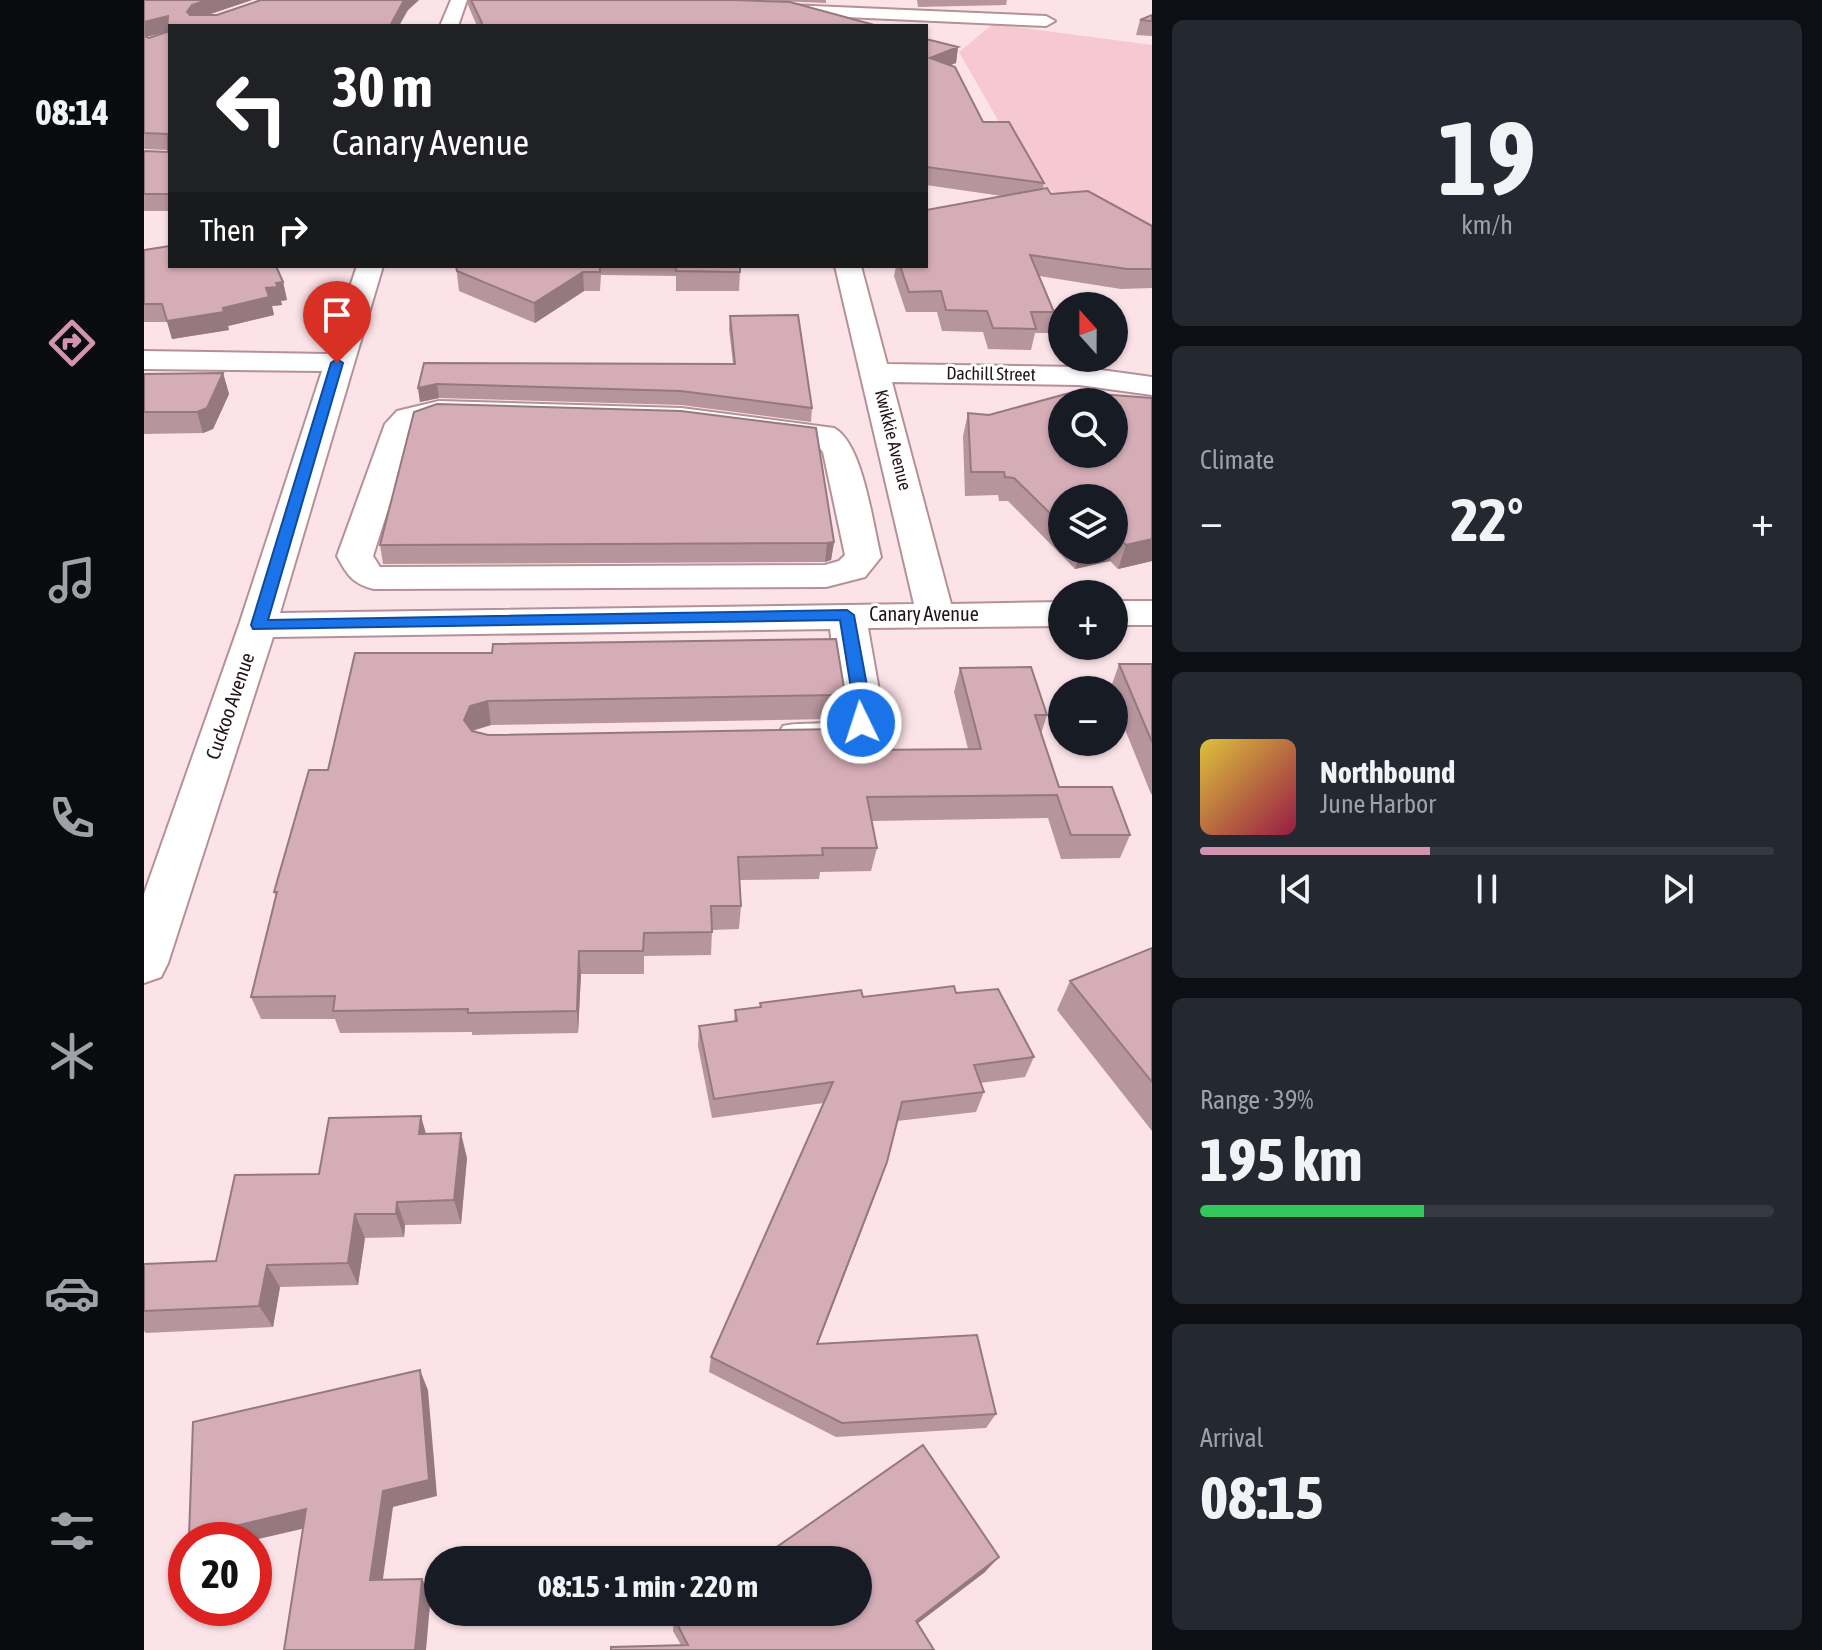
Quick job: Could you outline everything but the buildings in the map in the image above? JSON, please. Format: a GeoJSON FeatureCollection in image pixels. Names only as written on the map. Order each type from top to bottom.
{"type":"FeatureCollection","features":[{"type":"Feature","properties":{"kind":"street"},"geometry":{"type":"LineString","coordinates":[[450,24],[459,0]]}},
{"type":"Feature","properties":{"kind":"street"},"geometry":{"type":"LineString","coordinates":[[749,8],[782,18],[1046,21]]}},
{"type":"Feature","properties":{"kind":"street","name":"Cuckoo Avenue"},"geometry":{"type":"LineString","coordinates":[[144,963],[258,625],[337,363],[369,268]]}},
{"type":"Feature","properties":{"kind":"street","name":"Kwikkie Avenue"},"geometry":{"type":"LineString","coordinates":[[849,268],[935,615]]}},
{"type":"Feature","properties":{"kind":"street"},"geometry":{"type":"LineString","coordinates":[[144,360],[337,363]]}},
{"type":"Feature","properties":{"kind":"street","name":"Dachill Street"},"geometry":{"type":"LineString","coordinates":[[877,373],[1079,376],[1152,386]]}},
{"type":"Feature","properties":{"kind":"street"},"geometry":{"type":"LineString","coordinates":[[439,410],[681,417],[815,433],[831,439],[837,446],[849,494],[863,557],[852,569],[826,576],[395,580],[374,578],[364,573],[355,556],[400,424],[408,417],[439,410]]}},
{"type":"Feature","properties":{"kind":"street"},"geometry":{"type":"LineString","coordinates":[[849,494],[906,495]]}},
{"type":"Feature","properties":{"kind":"street"},"geometry":{"type":"LineString","coordinates":[[1128,613],[1152,613]]}},
{"type":"Feature","properties":{"kind":"street","name":"Canary Avenue"},"geometry":{"type":"LineString","coordinates":[[258,625],[1048,614]]}},
{"type":"Feature","properties":{"kind":"street"},"geometry":{"type":"LineString","coordinates":[[769,736],[838,736],[852,731],[861,723],[863,713],[847,615]]}},
{"type":"Feature","properties":{"kind":"shaded area"},"geometry":{"type":"Polygon","coordinates":[[[993,24],[1152,45],[1152,230],[1129,233],[1032,180],[959,52],[993,24]]]}},
{"type":"Feature","properties":{"kind":"route"},"geometry":{"type":"LineString","coordinates":[[337,363],[258,625],[847,615],[863,713],[861,723]]}}]}
